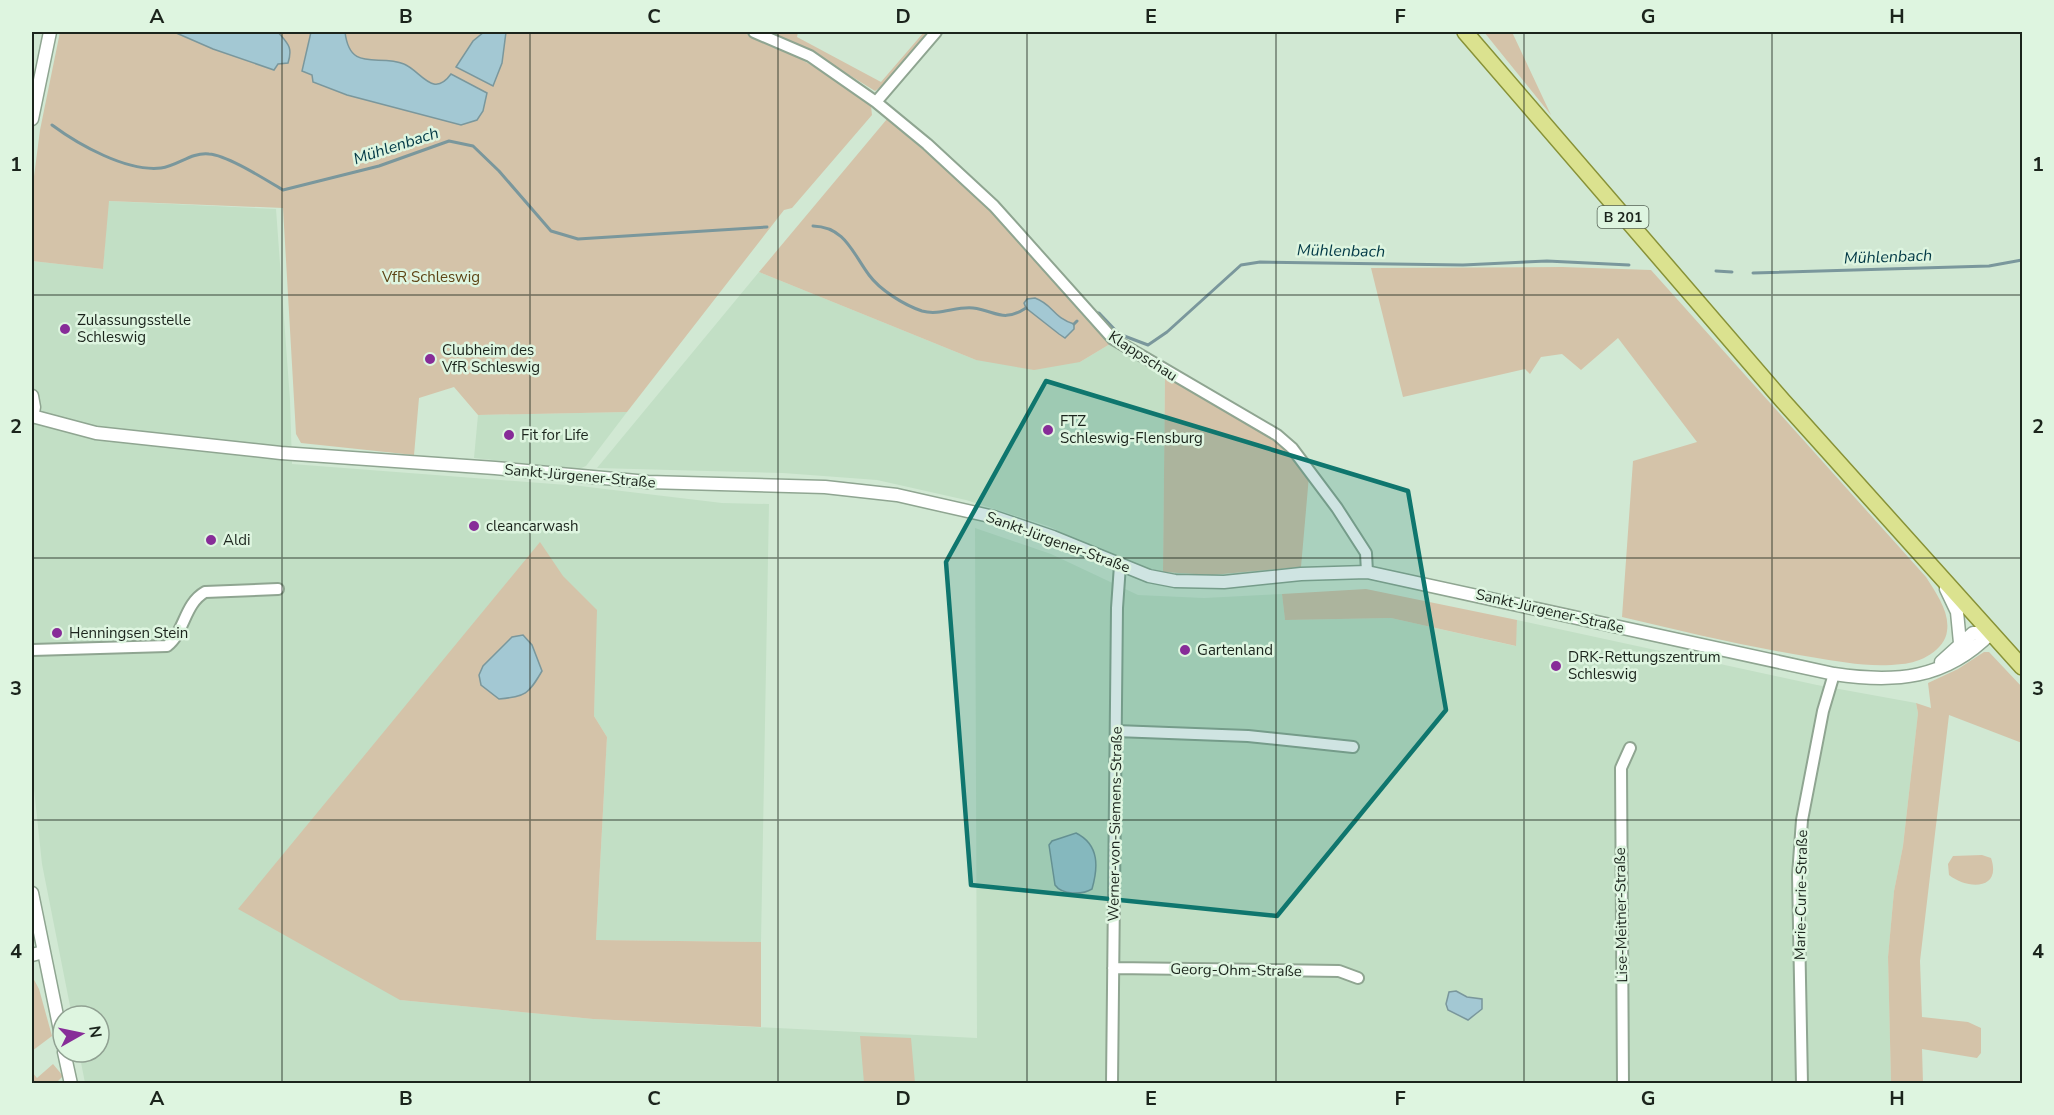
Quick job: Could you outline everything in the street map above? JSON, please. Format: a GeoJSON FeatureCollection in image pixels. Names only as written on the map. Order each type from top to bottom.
{"type":"FeatureCollection","features":[{"type":"Feature","properties":{"kind":"main road","name":"B 201"},"geometry":{"type":"LineString","coordinates":[[1465,32],[1746,359],[2022,667]]}},
{"type":"Feature","properties":{"kind":"street"},"geometry":{"type":"LineString","coordinates":[[32,119],[50,32]]}},
{"type":"Feature","properties":{"kind":"street","name":"Klappschau"},"geometry":{"type":"LineString","coordinates":[[754,32],[810,56],[880,105],[994,206],[1113,339],[1277,435],[1292,448],[1366,553],[1367,572]]}},
{"type":"Feature","properties":{"kind":"street"},"geometry":{"type":"LineString","coordinates":[[880,105],[936,32]]}},
{"type":"Feature","properties":{"kind":"street"},"geometry":{"type":"LineString","coordinates":[[32,396],[32,416]]}},
{"type":"Feature","properties":{"kind":"street","name":"Sankt-Jürgener-Straße"},"geometry":{"type":"LineString","coordinates":[[32,416],[96,433],[281,453],[495,468],[658,483],[825,487],[897,495],[994,517],[1149,576],[1194,582],[1367,572],[1834,674],[1885,680],[1932,670],[1963,655],[1991,633]]}},
{"type":"Feature","properties":{"kind":"street","name":"Werner-von-Siemens-Straße"},"geometry":{"type":"LineString","coordinates":[[1112,1083],[1117,608],[1120,565]]}},
{"type":"Feature","properties":{"kind":"street"},"geometry":{"type":"LineString","coordinates":[[1934,570],[1957,612],[1960,643]]}},
{"type":"Feature","properties":{"kind":"street"},"geometry":{"type":"LineString","coordinates":[[32,650],[167,646],[175,640],[194,598],[205,592],[278,589]]}},
{"type":"Feature","properties":{"kind":"street"},"geometry":{"type":"LineString","coordinates":[[1932,670],[1973,633],[1991,633]]}},
{"type":"Feature","properties":{"kind":"street","name":"Marie-Curie-Straße"},"geometry":{"type":"LineString","coordinates":[[1802,1083],[1798,875],[1802,820],[1823,711],[1834,674]]}},
{"type":"Feature","properties":{"kind":"street"},"geometry":{"type":"LineString","coordinates":[[1116,731],[1248,736],[1353,747]]}},
{"type":"Feature","properties":{"kind":"street","name":"Lise-Meitner-Straße"},"geometry":{"type":"LineString","coordinates":[[1623,1083],[1620,792],[1621,768],[1630,748]]}},
{"type":"Feature","properties":{"kind":"street"},"geometry":{"type":"LineString","coordinates":[[32,893],[38,954],[52,1004]]}},
{"type":"Feature","properties":{"kind":"street","name":"Georg-Ohm-Straße"},"geometry":{"type":"LineString","coordinates":[[1113,968],[1339,971],[1358,978]]}},
{"type":"Feature","properties":{"kind":"street"},"geometry":{"type":"LineString","coordinates":[[67,1064],[71,1083]]}},
{"type":"Feature","properties":{"kind":"highlighted area"},"geometry":{"type":"Polygon","coordinates":[[[1046,381],[1408,491],[1446,710],[1277,916],[971,885],[946,562],[1046,381]]]}},
{"type":"Feature","properties":{"kind":"shaded area"},"geometry":{"type":"Polygon","coordinates":[[[108,201],[276,209],[290,400],[292,464],[580,486],[722,503],[769,504],[761,942],[596,940],[607,737],[594,716],[596,612],[400,1000],[593,1019],[977,1038],[975,528],[1051,554],[1138,595],[1204,598],[1282,594],[1285,620],[1391,618],[1515,646],[1517,620],[1817,685],[1916,703],[1918,713],[1903,846],[1894,891],[1888,957],[1891,1083],[85,1083],[81,1064],[111,1064],[111,1004],[70,1004],[42,864],[32,770],[32,428],[41,404],[32,385],[32,261],[103,269],[108,201]]]}},
{"type":"Feature","properties":{"kind":"shaded area"},"geometry":{"type":"Polygon","coordinates":[[[759,272],[976,360],[1080,362],[1110,344],[1165,377],[1163,572],[1124,562],[1048,526],[966,500],[877,480],[783,473],[597,468],[759,272]]]}},
{"type":"Feature","properties":{"kind":"shaded area"},"geometry":{"type":"Polygon","coordinates":[[[627,412],[586,466],[579,469],[474,458],[478,415],[627,412]]]}},
{"type":"Feature","properties":{"kind":"green space","name":"VfR Schleswig"},"geometry":{"type":"Polygon","coordinates":[[[60,32],[741,32],[777,47],[824,73],[871,106],[872,115],[792,208],[784,210],[627,412],[478,415],[454,387],[419,398],[414,455],[301,443],[296,434],[283,208],[109,201],[103,269],[32,261],[32,192],[40,130],[60,32]]]}},
{"type":"Feature","properties":{"kind":"green space"},"geometry":{"type":"Polygon","coordinates":[[[767,32],[798,32],[797,37],[881,82],[924,32],[930,32],[889,81],[875,91],[812,52],[767,32]]]}},
{"type":"Feature","properties":{"kind":"green space"},"geometry":{"type":"Polygon","coordinates":[[[1484,32],[1512,32],[1551,115],[1484,32]]]}},
{"type":"Feature","properties":{"kind":"green space"},"geometry":{"type":"Polygon","coordinates":[[[887,119],[982,200],[1080,313],[1110,344],[1080,362],[1034,370],[976,360],[759,272],[887,119]],[[1035,298],[1026,308],[1059,334],[1071,323],[1061,318],[1035,298]]]}},
{"type":"Feature","properties":{"kind":"green space"},"geometry":{"type":"Polygon","coordinates":[[[1562,267],[1651,270],[1926,577],[1946,617],[1947,631],[1937,650],[1909,663],[1856,664],[1764,649],[1622,617],[1633,461],[1697,442],[1618,338],[1581,370],[1562,354],[1541,357],[1530,374],[1525,369],[1403,397],[1371,268],[1562,267]]]}},
{"type":"Feature","properties":{"kind":"green space"},"geometry":{"type":"Polygon","coordinates":[[[1165,377],[1273,438],[1291,453],[1309,476],[1301,567],[1212,575],[1163,572],[1165,377]]]}},
{"type":"Feature","properties":{"kind":"green space"},"geometry":{"type":"Polygon","coordinates":[[[540,542],[563,576],[597,610],[594,716],[607,737],[596,940],[761,942],[761,1027],[593,1019],[400,1000],[238,909],[540,542]]]}},
{"type":"Feature","properties":{"kind":"green space"},"geometry":{"type":"Polygon","coordinates":[[[1366,589],[1517,620],[1516,646],[1391,618],[1285,620],[1282,594],[1366,589]]]}},
{"type":"Feature","properties":{"kind":"green space"},"geometry":{"type":"Polygon","coordinates":[[[1984,652],[1989,652],[2022,687],[2022,743],[1949,715],[1920,961],[1922,1017],[1968,1022],[1981,1028],[1981,1053],[1977,1058],[1922,1049],[1923,1083],[1891,1083],[1888,957],[1894,891],[1903,846],[1918,713],[1916,703],[1931,708],[1928,683],[1958,669],[1984,652]]]}},
{"type":"Feature","properties":{"kind":"green space"},"geometry":{"type":"Polygon","coordinates":[[[1982,855],[1991,858],[1993,869],[1988,881],[1974,885],[1949,875],[1948,864],[1953,856],[1982,855]]]}},
{"type":"Feature","properties":{"kind":"green space"},"geometry":{"type":"Polygon","coordinates":[[[32,976],[39,989],[51,1037],[32,1051],[32,976]]]}},
{"type":"Feature","properties":{"kind":"green space"},"geometry":{"type":"Polygon","coordinates":[[[860,1036],[911,1038],[915,1083],[864,1083],[860,1036]]]}},
{"type":"Feature","properties":{"kind":"green space"},"geometry":{"type":"Polygon","coordinates":[[[53,1064],[63,1076],[56,1083],[32,1083],[32,1072],[37,1078],[53,1064]]]}},
{"type":"Feature","properties":{"kind":"water"},"geometry":{"type":"Polygon","coordinates":[[[174,32],[278,32],[289,46],[288,63],[278,64],[274,70],[213,49],[174,32]]]}},
{"type":"Feature","properties":{"kind":"water"},"geometry":{"type":"Polygon","coordinates":[[[311,32],[345,32],[348,45],[359,58],[404,64],[433,84],[445,81],[451,74],[487,93],[483,111],[477,120],[461,125],[347,95],[313,82],[312,75],[302,71],[311,32]]]}},
{"type":"Feature","properties":{"kind":"water"},"geometry":{"type":"Polygon","coordinates":[[[484,32],[506,32],[502,63],[493,86],[456,67],[473,41],[484,32]]]}},
{"type":"Feature","properties":{"kind":"water"},"geometry":{"type":"Polygon","coordinates":[[[1035,298],[1046,304],[1061,318],[1074,324],[1074,329],[1065,338],[1026,308],[1024,303],[1027,299],[1035,298]]]}},
{"type":"Feature","properties":{"kind":"water"},"geometry":{"type":"Polygon","coordinates":[[[523,635],[532,645],[542,671],[525,693],[499,699],[481,685],[479,675],[483,666],[512,637],[523,635]]]}},
{"type":"Feature","properties":{"kind":"water"},"geometry":{"type":"Polygon","coordinates":[[[1076,833],[1084,838],[1093,850],[1096,865],[1092,889],[1072,893],[1062,891],[1055,885],[1049,845],[1052,841],[1076,833]]]}},
{"type":"Feature","properties":{"kind":"water"},"geometry":{"type":"Polygon","coordinates":[[[1456,991],[1467,997],[1482,999],[1482,1009],[1468,1020],[1448,1010],[1446,1004],[1449,992],[1456,991]]]}},
{"type":"Feature","properties":{"kind":"waterway","name":"Mühlenbach"},"geometry":{"type":"LineString","coordinates":[[52,125],[104,156],[133,166],[161,168],[196,155],[217,155],[257,174],[283,190],[379,166],[449,141],[473,146],[499,171],[551,231],[578,239],[767,227]]}},
{"type":"Feature","properties":{"kind":"waterway","name":"Mühlenbach"},"geometry":{"type":"LineString","coordinates":[[813,226],[824,227],[840,236],[847,242],[879,286],[900,301],[922,311],[973,308],[999,315],[1011,315],[1026,308]]}},
{"type":"Feature","properties":{"kind":"waterway","name":"Mühlenbach"},"geometry":{"type":"LineString","coordinates":[[1753,273],[1989,266],[2022,260]]}},
{"type":"Feature","properties":{"kind":"waterway","name":"Mühlenbach"},"geometry":{"type":"LineString","coordinates":[[1095,313],[1099,313],[1119,334],[1148,345],[1167,332],[1241,265],[1260,262],[1463,265],[1547,261],[1629,265]]}},
{"type":"Feature","properties":{"kind":"waterway","name":"Mühlenbach"},"geometry":{"type":"LineString","coordinates":[[1716,271],[1732,272]]}},
{"type":"Feature","properties":{"kind":"waterway","name":"Mühlenbach"},"geometry":{"type":"LineString","coordinates":[[1074,324],[1077,321]]}},
{"type":"Feature","properties":{"kind":"place","name":"Zulassungsstelle Schleswig"},"geometry":{"type":"Point","coordinates":[65,329]}},
{"type":"Feature","properties":{"kind":"place","name":"Clubheim des VfR Schleswig"},"geometry":{"type":"Point","coordinates":[430,359]}},
{"type":"Feature","properties":{"kind":"place","name":"FTZ Schleswig-Flensburg"},"geometry":{"type":"Point","coordinates":[1048,430]}},
{"type":"Feature","properties":{"kind":"place","name":"Fit for Life"},"geometry":{"type":"Point","coordinates":[509,435]}},
{"type":"Feature","properties":{"kind":"place","name":"cleancarwash"},"geometry":{"type":"Point","coordinates":[474,526]}},
{"type":"Feature","properties":{"kind":"place","name":"Aldi"},"geometry":{"type":"Point","coordinates":[211,540]}},
{"type":"Feature","properties":{"kind":"place","name":"Henningsen Stein"},"geometry":{"type":"Point","coordinates":[57,633]}},
{"type":"Feature","properties":{"kind":"place","name":"Gartenland"},"geometry":{"type":"Point","coordinates":[1185,650]}},
{"type":"Feature","properties":{"kind":"place","name":"DRK-Rettungszentrum Schleswig"},"geometry":{"type":"Point","coordinates":[1556,666]}}]}
